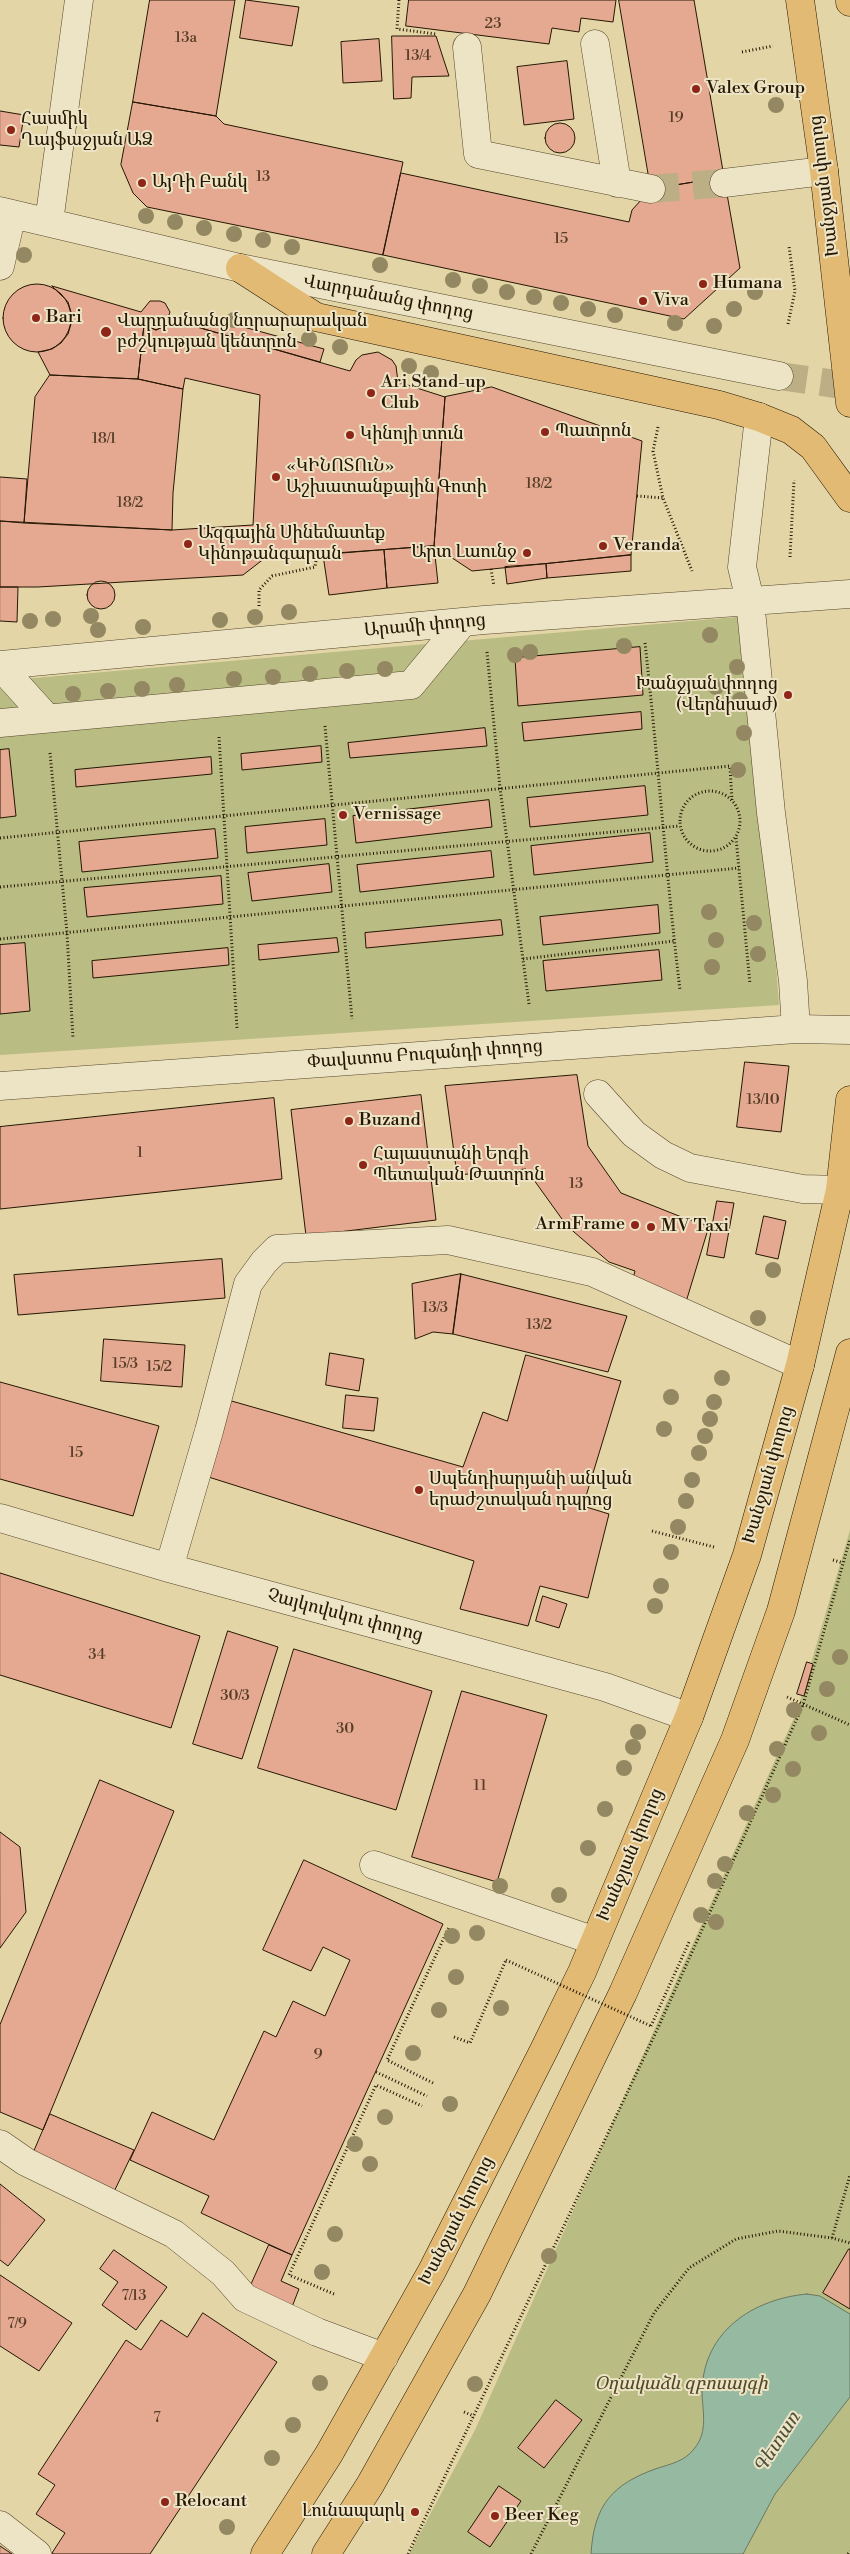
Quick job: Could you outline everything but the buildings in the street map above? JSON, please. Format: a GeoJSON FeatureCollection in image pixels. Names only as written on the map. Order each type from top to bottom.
{"type":"FeatureCollection","features":[{"type":"Feature","properties":{"kind":"main road","name":"Խանջյան փողոց"},"geometry":{"type":"LineString","coordinates":[[800,0],[824,171],[850,403]]}},
{"type":"Feature","properties":{"kind":"main road"},"geometry":{"type":"LineString","coordinates":[[240,268],[316,317],[719,404],[759,417],[791,430],[808,443],[850,498]]}},
{"type":"Feature","properties":{"kind":"main road","name":"Խանջյան փողոց"},"geometry":{"type":"LineString","coordinates":[[265,2554],[329,2454],[432,2271],[537,2065],[595,1941],[690,1717],[747,1555],[800,1365],[840,1190],[850,1100]]}},
{"type":"Feature","properties":{"kind":"main road"},"geometry":{"type":"LineString","coordinates":[[326,2554],[370,2485],[477,2294],[623,1993],[735,1740],[753,1684],[781,1610],[850,1353]]}},
{"type":"Feature","properties":{"kind":"street"},"geometry":{"type":"LineString","coordinates":[[49,222],[79,0]]}},
{"type":"Feature","properties":{"kind":"street"},"geometry":{"type":"LineString","coordinates":[[595,44],[617,183]]}},
{"type":"Feature","properties":{"kind":"street"},"geometry":{"type":"LineString","coordinates":[[467,47],[478,154],[651,189]]}},
{"type":"Feature","properties":{"kind":"street"},"geometry":{"type":"LineString","coordinates":[[724,183],[824,171]]}},
{"type":"Feature","properties":{"kind":"street"},"geometry":{"type":"LineString","coordinates":[[0,266],[6,213]]}},
{"type":"Feature","properties":{"kind":"street","name":"Վարդանանց փողոց"},"geometry":{"type":"LineString","coordinates":[[6,213],[240,268],[779,376]]}},
{"type":"Feature","properties":{"kind":"street"},"geometry":{"type":"LineString","coordinates":[[759,417],[742,567],[750,600],[771,813],[793,981],[796,1029]]}},
{"type":"Feature","properties":{"kind":"street","name":"Արամի փողոց"},"geometry":{"type":"LineString","coordinates":[[0,665],[474,621],[850,594]]}},
{"type":"Feature","properties":{"kind":"street"},"geometry":{"type":"LineString","coordinates":[[0,723],[411,685],[474,621]]}},
{"type":"Feature","properties":{"kind":"street"},"geometry":{"type":"LineString","coordinates":[[0,665],[47,718]]}},
{"type":"Feature","properties":{"kind":"street","name":"Փավստոս Բուզանդի փողոց"},"geometry":{"type":"LineString","coordinates":[[0,1086],[796,1029],[850,1030]]}},
{"type":"Feature","properties":{"kind":"street"},"geometry":{"type":"LineString","coordinates":[[598,1094],[634,1134],[663,1155],[690,1168],[803,1189],[840,1190]]}},
{"type":"Feature","properties":{"kind":"street"},"geometry":{"type":"LineString","coordinates":[[169,1568],[209,1431],[248,1284],[264,1262],[277,1250],[448,1240],[592,1272],[800,1365]]}},
{"type":"Feature","properties":{"kind":"street","name":"Չայկովսկու փողոց"},"geometry":{"type":"LineString","coordinates":[[0,1518],[169,1568],[605,1687],[690,1717]]}},
{"type":"Feature","properties":{"kind":"street"},"geometry":{"type":"LineString","coordinates":[[374,1865],[595,1941]]}},
{"type":"Feature","properties":{"kind":"street"},"geometry":{"type":"LineString","coordinates":[[0,2144],[26,2162],[174,2234],[223,2273],[245,2298],[317,2332],[384,2357]]}},
{"type":"Feature","properties":{"kind":"street"},"geometry":{"type":"LineString","coordinates":[[0,2525],[37,2554]]}},
{"type":"Feature","properties":{"kind":"path"},"geometry":{"type":"LineString","coordinates":[[397,30],[399,0]]}},
{"type":"Feature","properties":{"kind":"path"},"geometry":{"type":"LineString","coordinates":[[788,324],[795,291],[789,246]]}},
{"type":"Feature","properties":{"kind":"path"},"geometry":{"type":"LineString","coordinates":[[658,426],[653,451],[663,498],[693,573]]}},
{"type":"Feature","properties":{"kind":"path"},"geometry":{"type":"LineString","coordinates":[[790,557],[794,480]]}},
{"type":"Feature","properties":{"kind":"path"},"geometry":{"type":"LineString","coordinates":[[637,496],[663,498]]}},
{"type":"Feature","properties":{"kind":"path"},"geometry":{"type":"LineString","coordinates":[[259,609],[259,590],[272,576],[315,567],[317,555]]}},
{"type":"Feature","properties":{"kind":"path"},"geometry":{"type":"LineString","coordinates":[[491,569],[495,589]]}},
{"type":"Feature","properties":{"kind":"path"},"geometry":{"type":"LineString","coordinates":[[641,608],[660,771],[666,875],[680,990]]}},
{"type":"Feature","properties":{"kind":"path"},"geometry":{"type":"LineString","coordinates":[[474,621],[500,788],[529,1004]]}},
{"type":"Feature","properties":{"kind":"path"},"geometry":{"type":"LineString","coordinates":[[322,693],[334,804],[352,1019]]}},
{"type":"Feature","properties":{"kind":"path"},"geometry":{"type":"LineString","coordinates":[[217,702],[237,1028]]}},
{"type":"Feature","properties":{"kind":"path"},"geometry":{"type":"LineString","coordinates":[[47,718],[67,932],[73,1039]]}},
{"type":"Feature","properties":{"kind":"path"},"geometry":{"type":"LineString","coordinates":[[0,838],[660,771],[730,766]]}},
{"type":"Feature","properties":{"kind":"path"},"geometry":{"type":"LineString","coordinates":[[705,791],[715,791],[724,794],[738,808],[740,828],[736,838],[729,845],[719,850],[709,852],[699,850],[684,837],[679,826],[683,808],[688,800],[705,791]]}},
{"type":"Feature","properties":{"kind":"path"},"geometry":{"type":"LineString","coordinates":[[0,887],[662,826],[679,826]]}},
{"type":"Feature","properties":{"kind":"path"},"geometry":{"type":"LineString","coordinates":[[736,838],[750,984]]}},
{"type":"Feature","properties":{"kind":"path"},"geometry":{"type":"LineString","coordinates":[[0,939],[739,868]]}},
{"type":"Feature","properties":{"kind":"path"},"geometry":{"type":"LineString","coordinates":[[523,959],[674,941]]}},
{"type":"Feature","properties":{"kind":"path"},"geometry":{"type":"LineString","coordinates":[[652,1531],[747,1555]]}},
{"type":"Feature","properties":{"kind":"path"},"geometry":{"type":"LineString","coordinates":[[408,2554],[696,1944],[803,1705],[850,1538]]}},
{"type":"Feature","properties":{"kind":"path"},"geometry":{"type":"LineString","coordinates":[[833,1560],[843,1563]]}},
{"type":"Feature","properties":{"kind":"path"},"geometry":{"type":"LineString","coordinates":[[753,1684],[850,1725]]}},
{"type":"Feature","properties":{"kind":"path"},"geometry":{"type":"LineString","coordinates":[[433,2082],[387,2060],[452,1920]]}},
{"type":"Feature","properties":{"kind":"path"},"geometry":{"type":"LineString","coordinates":[[683,1936],[696,1944]]}},
{"type":"Feature","properties":{"kind":"path"},"geometry":{"type":"LineString","coordinates":[[454,2037],[470,2043],[506,1960],[651,2026],[690,1940]]}},
{"type":"Feature","properties":{"kind":"path"},"geometry":{"type":"LineString","coordinates":[[376,2072],[427,2096]]}},
{"type":"Feature","properties":{"kind":"path"},"geometry":{"type":"LineString","coordinates":[[334,2294],[289,2275],[376,2085],[422,2106]]}},
{"type":"Feature","properties":{"kind":"path"},"geometry":{"type":"LineString","coordinates":[[832,2238],[850,2176]]}},
{"type":"Feature","properties":{"kind":"path"},"geometry":{"type":"LineString","coordinates":[[531,2554],[654,2313],[689,2268],[736,2239],[778,2231],[832,2238],[850,2243]]}},
{"type":"Feature","properties":{"kind":"path"},"geometry":{"type":"LineString","coordinates":[[464,2412],[474,2416]]}},
{"type":"Feature","properties":{"kind":"green space","name":"Vernissage"},"geometry":{"type":"Polygon","coordinates":[[[749,616],[779,1005],[0,1055],[0,681],[749,616]]]}},
{"type":"Feature","properties":{"kind":"green space","name":"Օղակաձև զբոսայգի"},"geometry":{"type":"Polygon","coordinates":[[[850,1530],[850,2554],[409,2554],[475,2430],[797,1711],[850,1530]]]}},
{"type":"Feature","properties":{"kind":"water","name":"Գետառ"},"geometry":{"type":"Polygon","coordinates":[[[807,2294],[820,2296],[850,2314],[850,2397],[775,2494],[743,2554],[591,2554],[596,2522],[601,2509],[617,2489],[642,2474],[682,2459],[699,2442],[703,2428],[702,2390],[705,2369],[712,2351],[722,2335],[735,2322],[751,2311],[787,2297],[807,2294]]]}},
{"type":"Feature","properties":{"kind":"tunnel"},"geometry":{"type":"LineString","coordinates":[[651,189],[724,183]]}},
{"type":"Feature","properties":{"kind":"tunnel"},"geometry":{"type":"LineString","coordinates":[[779,376],[850,386]]}},
{"type":"Feature","properties":{"kind":"place","name":"Valex Group"},"geometry":{"type":"Point","coordinates":[696,89]}},
{"type":"Feature","properties":{"kind":"place","name":"Հասմիկ Ղայֆաջյան ԱՁ"},"geometry":{"type":"Point","coordinates":[11,130]}},
{"type":"Feature","properties":{"kind":"place","name":"ԱյԴի Բանկ"},"geometry":{"type":"Point","coordinates":[142,183]}},
{"type":"Feature","properties":{"kind":"place","name":"Humana"},"geometry":{"type":"Point","coordinates":[703,284]}},
{"type":"Feature","properties":{"kind":"place","name":"Viva"},"geometry":{"type":"Point","coordinates":[643,301]}},
{"type":"Feature","properties":{"kind":"place","name":"Bari"},"geometry":{"type":"Point","coordinates":[36,318]}},
{"type":"Feature","properties":{"kind":"place","name":"Վարդանանց նորարարական բժշկության կենտրոն"},"geometry":{"type":"Point","coordinates":[106,332]}},
{"type":"Feature","properties":{"kind":"place","name":"Ari Stand-up Club"},"geometry":{"type":"Point","coordinates":[371,393]}},
{"type":"Feature","properties":{"kind":"place","name":"Պատրոն"},"geometry":{"type":"Point","coordinates":[545,432]}},
{"type":"Feature","properties":{"kind":"place","name":"Կինոյի տուն"},"geometry":{"type":"Point","coordinates":[350,435]}},
{"type":"Feature","properties":{"kind":"place","name":"«ԿԻՆՈՏՈւՆ» Աշխատանքային Գոտի"},"geometry":{"type":"Point","coordinates":[276,477]}},
{"type":"Feature","properties":{"kind":"place","name":"Ազգային Սինեմատեք Կինոթանգարան"},"geometry":{"type":"Point","coordinates":[188,544]}},
{"type":"Feature","properties":{"kind":"place","name":"Veranda"},"geometry":{"type":"Point","coordinates":[603,546]}},
{"type":"Feature","properties":{"kind":"place","name":"Արտ Լաունջ"},"geometry":{"type":"Point","coordinates":[527,553]}},
{"type":"Feature","properties":{"kind":"place","name":"Խանջյան փողոց (Վերնիսաժ)"},"geometry":{"type":"Point","coordinates":[788,695]}},
{"type":"Feature","properties":{"kind":"place","name":"Vernissage"},"geometry":{"type":"Point","coordinates":[343,815]}},
{"type":"Feature","properties":{"kind":"place","name":"Buzand"},"geometry":{"type":"Point","coordinates":[349,1121]}},
{"type":"Feature","properties":{"kind":"place","name":"Հայաստանի Երգի Պետական Թատրոն"},"geometry":{"type":"Point","coordinates":[363,1165]}},
{"type":"Feature","properties":{"kind":"place","name":"ArmFrame"},"geometry":{"type":"Point","coordinates":[635,1225]}},
{"type":"Feature","properties":{"kind":"place","name":"MV Taxi"},"geometry":{"type":"Point","coordinates":[651,1227]}},
{"type":"Feature","properties":{"kind":"place","name":"Սպենդիարյանի անվան երաժշտական դպրոց"},"geometry":{"type":"Point","coordinates":[419,1490]}},
{"type":"Feature","properties":{"kind":"place","name":"Relocant"},"geometry":{"type":"Point","coordinates":[165,2502]}},
{"type":"Feature","properties":{"kind":"place","name":"Լունապարկ"},"geometry":{"type":"Point","coordinates":[415,2512]}},
{"type":"Feature","properties":{"kind":"place","name":"Beer Keg"},"geometry":{"type":"Point","coordinates":[495,2516]}}]}
